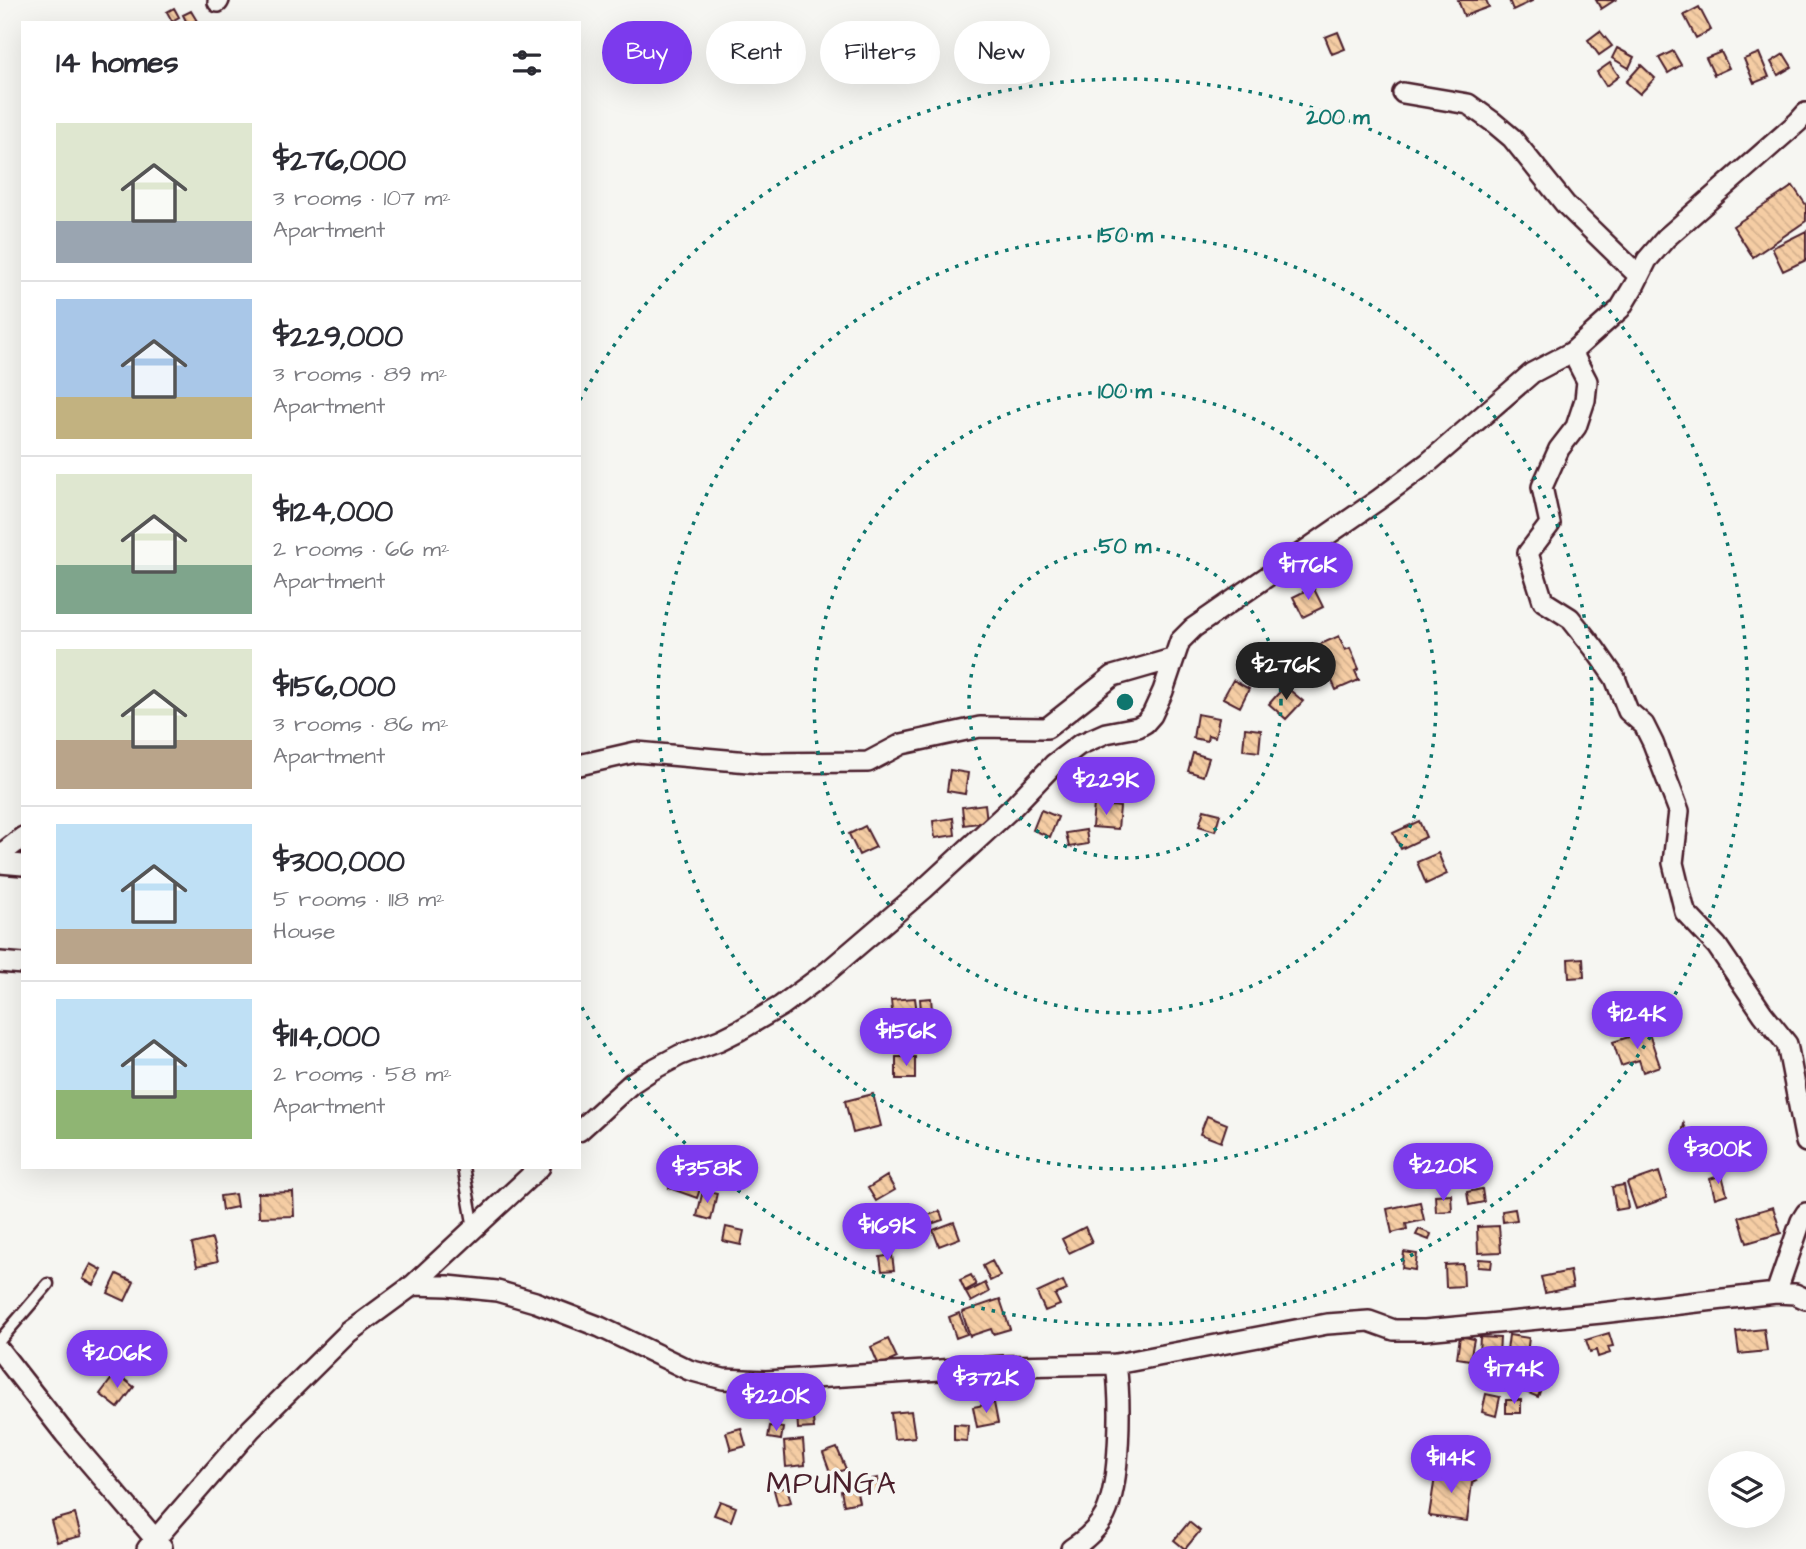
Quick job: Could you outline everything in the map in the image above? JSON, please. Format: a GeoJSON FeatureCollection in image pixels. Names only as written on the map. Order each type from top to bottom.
{"type":"FeatureCollection","features":[{"type":"Feature","properties":{"kind":"street"},"geometry":{"type":"LineString","coordinates":[[1403,93],[1468,104],[1493,122],[1512,138],[1565,204],[1639,276]]}},
{"type":"Feature","properties":{"kind":"street"},"geometry":{"type":"LineString","coordinates":[[581,1129],[617,1096],[650,1071],[680,1055],[720,1040],[761,1018],[827,972],[924,889],[1013,807],[1054,764],[1079,745],[1106,733],[1146,723],[1163,691],[1180,641],[1192,628],[1429,462],[1532,373],[1572,352],[1620,309],[1647,260],[1666,238],[1806,113]]}},
{"type":"Feature","properties":{"kind":"street"},"geometry":{"type":"LineString","coordinates":[[1572,352],[1587,381],[1585,400],[1576,427],[1559,449],[1542,487],[1550,524],[1528,553],[1543,601],[1570,618],[1594,648],[1615,678],[1628,711],[1644,725],[1653,743],[1679,811],[1673,863],[1685,912],[1717,946],[1787,1044],[1806,1142]]}},
{"type":"Feature","properties":{"kind":"street"},"geometry":{"type":"LineString","coordinates":[[581,765],[636,752],[760,763],[868,762],[902,744],[980,727],[1047,728],[1113,676],[1172,659]]}},
{"type":"Feature","properties":{"kind":"street"},"geometry":{"type":"LineString","coordinates":[[0,855],[21,839]]}},
{"type":"Feature","properties":{"kind":"street"},"geometry":{"type":"LineString","coordinates":[[0,863],[21,865]]}},
{"type":"Feature","properties":{"kind":"street"},"geometry":{"type":"LineString","coordinates":[[0,962],[21,964]]}},
{"type":"Feature","properties":{"kind":"street"},"geometry":{"type":"LineString","coordinates":[[0,1350],[155,1546],[251,1429],[349,1332],[413,1285],[538,1169]]}},
{"type":"Feature","properties":{"kind":"street"},"geometry":{"type":"LineString","coordinates":[[1776,1293],[1806,1213]]}},
{"type":"Feature","properties":{"kind":"street"},"geometry":{"type":"LineString","coordinates":[[413,1285],[498,1292],[535,1302],[600,1327],[688,1370],[723,1379],[766,1381],[978,1367],[1116,1364],[1327,1324],[1369,1321],[1394,1329],[1425,1330],[1776,1293],[1795,1294],[1806,1299]]}},
{"type":"Feature","properties":{"kind":"street"},"geometry":{"type":"LineString","coordinates":[[1071,1549],[1088,1538],[1104,1516],[1113,1493],[1118,1439],[1119,1387],[1116,1364]]}},
{"type":"Feature","properties":{"kind":"lane"},"geometry":{"type":"LineString","coordinates":[[463,1169],[474,1228]]}},
{"type":"Feature","properties":{"kind":"lane"},"geometry":{"type":"LineString","coordinates":[[0,1340],[48,1283]]}},
{"type":"Feature","properties":{"kind":"building"},"geometry":{"type":"Polygon","coordinates":[[[1458,0],[1486,0],[1489,7],[1464,16],[1458,0]]]}},
{"type":"Feature","properties":{"kind":"building"},"geometry":{"type":"Polygon","coordinates":[[[1509,0],[1534,0],[1513,10],[1509,0]]]}},
{"type":"Feature","properties":{"kind":"building"},"geometry":{"type":"Polygon","coordinates":[[[1596,0],[1615,0],[1601,9],[1596,0]]]}},
{"type":"Feature","properties":{"kind":"building"},"geometry":{"type":"Polygon","coordinates":[[[1699,7],[1711,30],[1696,38],[1684,15],[1699,7]]]}},
{"type":"Feature","properties":{"kind":"building"},"geometry":{"type":"Polygon","coordinates":[[[174,8],[179,17],[172,21],[167,12],[174,8]]]}},
{"type":"Feature","properties":{"kind":"building"},"geometry":{"type":"Polygon","coordinates":[[[191,11],[197,21],[186,21],[183,15],[191,11]]]}},
{"type":"Feature","properties":{"kind":"building"},"geometry":{"type":"Polygon","coordinates":[[[1600,31],[1612,46],[1599,55],[1588,40],[1600,31]]]}},
{"type":"Feature","properties":{"kind":"building"},"geometry":{"type":"Polygon","coordinates":[[[1338,32],[1345,49],[1332,54],[1325,37],[1338,32]]]}},
{"type":"Feature","properties":{"kind":"building"},"geometry":{"type":"Polygon","coordinates":[[[1617,48],[1634,57],[1629,68],[1612,58],[1617,48]]]}},
{"type":"Feature","properties":{"kind":"building"},"geometry":{"type":"Polygon","coordinates":[[[1673,51],[1681,65],[1668,73],[1659,58],[1673,51]]]}},
{"type":"Feature","properties":{"kind":"building"},"geometry":{"type":"Polygon","coordinates":[[[1721,52],[1729,68],[1714,75],[1706,58],[1721,52]]]}},
{"type":"Feature","properties":{"kind":"building"},"geometry":{"type":"Polygon","coordinates":[[[1759,53],[1769,77],[1754,83],[1744,59],[1759,53]]]}},
{"type":"Feature","properties":{"kind":"building"},"geometry":{"type":"Polygon","coordinates":[[[1784,54],[1792,67],[1778,75],[1771,62],[1784,54]]]}},
{"type":"Feature","properties":{"kind":"building"},"geometry":{"type":"Polygon","coordinates":[[[1610,63],[1619,76],[1606,86],[1597,72],[1610,63]]]}},
{"type":"Feature","properties":{"kind":"building"},"geometry":{"type":"Polygon","coordinates":[[[1641,65],[1655,78],[1640,94],[1626,82],[1641,65]]]}},
{"type":"Feature","properties":{"kind":"building"},"geometry":{"type":"Polygon","coordinates":[[[1793,186],[1806,205],[1806,221],[1753,257],[1733,226],[1793,186]]]}},
{"type":"Feature","properties":{"kind":"building"},"geometry":{"type":"Polygon","coordinates":[[[1806,231],[1806,260],[1783,271],[1772,248],[1806,231]]]}},
{"type":"Feature","properties":{"kind":"building"},"geometry":{"type":"Polygon","coordinates":[[[1313,587],[1323,607],[1303,617],[1293,597],[1313,587]]]}},
{"type":"Feature","properties":{"kind":"building"},"geometry":{"type":"Polygon","coordinates":[[[1339,636],[1345,650],[1350,648],[1359,669],[1355,671],[1359,680],[1336,690],[1316,646],[1339,636]]]}},
{"type":"Feature","properties":{"kind":"building"},"geometry":{"type":"Polygon","coordinates":[[[1233,680],[1249,689],[1240,707],[1223,698],[1233,680]]]}},
{"type":"Feature","properties":{"kind":"building"},"geometry":{"type":"Polygon","coordinates":[[[1285,686],[1303,701],[1286,719],[1269,704],[1285,686]]]}},
{"type":"Feature","properties":{"kind":"building"},"geometry":{"type":"Polygon","coordinates":[[[1197,714],[1219,718],[1215,737],[1208,735],[1207,741],[1193,738],[1197,714]]]}},
{"type":"Feature","properties":{"kind":"building"},"geometry":{"type":"Polygon","coordinates":[[[1245,728],[1261,730],[1259,752],[1243,750],[1245,728]]]}},
{"type":"Feature","properties":{"kind":"building"},"geometry":{"type":"Polygon","coordinates":[[[1193,753],[1209,758],[1203,776],[1188,771],[1193,753]]]}},
{"type":"Feature","properties":{"kind":"building"},"geometry":{"type":"Polygon","coordinates":[[[950,770],[968,773],[965,794],[947,791],[950,770]]]}},
{"type":"Feature","properties":{"kind":"building"},"geometry":{"type":"Polygon","coordinates":[[[985,804],[987,822],[964,825],[962,807],[985,804]]]}},
{"type":"Feature","properties":{"kind":"building"},"geometry":{"type":"Polygon","coordinates":[[[1094,804],[1120,807],[1118,829],[1092,827],[1094,804]]]}},
{"type":"Feature","properties":{"kind":"building"},"geometry":{"type":"Polygon","coordinates":[[[1041,810],[1058,817],[1050,837],[1033,830],[1041,810]]]}},
{"type":"Feature","properties":{"kind":"building"},"geometry":{"type":"Polygon","coordinates":[[[1204,810],[1220,814],[1215,831],[1199,826],[1204,810]]]}},
{"type":"Feature","properties":{"kind":"building"},"geometry":{"type":"Polygon","coordinates":[[[953,818],[955,835],[935,838],[933,821],[953,818]]]}},
{"type":"Feature","properties":{"kind":"building"},"geometry":{"type":"Polygon","coordinates":[[[1419,821],[1426,837],[1401,849],[1393,833],[1419,821]]]}},
{"type":"Feature","properties":{"kind":"building"},"geometry":{"type":"Polygon","coordinates":[[[865,826],[876,847],[859,855],[849,834],[865,826]]]}},
{"type":"Feature","properties":{"kind":"building"},"geometry":{"type":"Polygon","coordinates":[[[1086,830],[1088,844],[1069,847],[1066,833],[1086,830]]]}},
{"type":"Feature","properties":{"kind":"building"},"geometry":{"type":"Polygon","coordinates":[[[1438,853],[1447,874],[1426,884],[1417,862],[1438,853]]]}},
{"type":"Feature","properties":{"kind":"building"},"geometry":{"type":"Polygon","coordinates":[[[1583,958],[1584,977],[1569,978],[1568,959],[1583,958]]]}},
{"type":"Feature","properties":{"kind":"building"},"geometry":{"type":"Polygon","coordinates":[[[915,998],[919,1028],[894,1030],[891,1000],[915,998]]]}},
{"type":"Feature","properties":{"kind":"building"},"geometry":{"type":"Polygon","coordinates":[[[931,998],[933,1021],[922,1022],[920,999],[931,998]]]}},
{"type":"Feature","properties":{"kind":"building"},"geometry":{"type":"Polygon","coordinates":[[[1648,1031],[1660,1066],[1643,1072],[1639,1060],[1621,1066],[1613,1042],[1648,1031]]]}},
{"type":"Feature","properties":{"kind":"building"},"geometry":{"type":"Polygon","coordinates":[[[896,1057],[915,1057],[915,1079],[896,1079],[896,1057]]]}},
{"type":"Feature","properties":{"kind":"building"},"geometry":{"type":"Polygon","coordinates":[[[873,1094],[881,1126],[853,1133],[845,1101],[873,1094]]]}},
{"type":"Feature","properties":{"kind":"building"},"geometry":{"type":"Polygon","coordinates":[[[1207,1116],[1227,1124],[1221,1142],[1200,1134],[1207,1116]]]}},
{"type":"Feature","properties":{"kind":"building"},"geometry":{"type":"Polygon","coordinates":[[[1684,1124],[1693,1147],[1678,1153],[1684,1124]]]}},
{"type":"Feature","properties":{"kind":"building"},"geometry":{"type":"Polygon","coordinates":[[[1444,1155],[1444,1167],[1429,1168],[1428,1156],[1444,1155]]]}},
{"type":"Feature","properties":{"kind":"building"},"geometry":{"type":"Polygon","coordinates":[[[1659,1172],[1667,1198],[1636,1209],[1627,1183],[1659,1172]]]}},
{"type":"Feature","properties":{"kind":"building"},"geometry":{"type":"Polygon","coordinates":[[[674,1173],[702,1183],[697,1198],[669,1188],[674,1173]]]}},
{"type":"Feature","properties":{"kind":"building"},"geometry":{"type":"Polygon","coordinates":[[[1722,1175],[1727,1194],[1715,1198],[1710,1179],[1722,1175]]]}},
{"type":"Feature","properties":{"kind":"building"},"geometry":{"type":"Polygon","coordinates":[[[887,1176],[895,1190],[876,1201],[868,1188],[887,1176]]]}},
{"type":"Feature","properties":{"kind":"building"},"geometry":{"type":"Polygon","coordinates":[[[1624,1185],[1628,1208],[1616,1210],[1612,1187],[1624,1185]]]}},
{"type":"Feature","properties":{"kind":"building"},"geometry":{"type":"Polygon","coordinates":[[[1482,1189],[1484,1202],[1469,1205],[1467,1192],[1482,1189]]]}},
{"type":"Feature","properties":{"kind":"building"},"geometry":{"type":"Polygon","coordinates":[[[703,1190],[717,1193],[711,1220],[697,1216],[703,1190]]]}},
{"type":"Feature","properties":{"kind":"building"},"geometry":{"type":"Polygon","coordinates":[[[293,1192],[294,1216],[259,1217],[258,1193],[293,1192]]]}},
{"type":"Feature","properties":{"kind":"building"},"geometry":{"type":"Polygon","coordinates":[[[235,1194],[237,1207],[222,1210],[220,1196],[235,1194]]]}},
{"type":"Feature","properties":{"kind":"building"},"geometry":{"type":"Polygon","coordinates":[[[1451,1194],[1452,1211],[1436,1212],[1435,1195],[1451,1194]]]}},
{"type":"Feature","properties":{"kind":"building"},"geometry":{"type":"Polygon","coordinates":[[[1420,1202],[1424,1220],[1406,1224],[1407,1229],[1392,1233],[1387,1209],[1420,1202]]]}},
{"type":"Feature","properties":{"kind":"building"},"geometry":{"type":"Polygon","coordinates":[[[1773,1207],[1781,1233],[1747,1243],[1739,1217],[1773,1207]]]}},
{"type":"Feature","properties":{"kind":"building"},"geometry":{"type":"Polygon","coordinates":[[[1515,1209],[1517,1220],[1503,1222],[1502,1211],[1515,1209]]]}},
{"type":"Feature","properties":{"kind":"building"},"geometry":{"type":"Polygon","coordinates":[[[940,1211],[943,1220],[879,1242],[872,1223],[887,1218],[888,1221],[894,1219],[896,1226],[940,1211]]]}},
{"type":"Feature","properties":{"kind":"building"},"geometry":{"type":"Polygon","coordinates":[[[954,1222],[960,1238],[939,1246],[933,1230],[954,1222]]]}},
{"type":"Feature","properties":{"kind":"building"},"geometry":{"type":"Polygon","coordinates":[[[1499,1226],[1501,1252],[1478,1253],[1477,1227],[1499,1226]]]}},
{"type":"Feature","properties":{"kind":"building"},"geometry":{"type":"Polygon","coordinates":[[[726,1227],[744,1231],[741,1245],[723,1241],[726,1227]]]}},
{"type":"Feature","properties":{"kind":"building"},"geometry":{"type":"Polygon","coordinates":[[[1085,1227],[1092,1242],[1069,1253],[1062,1239],[1085,1227]]]}},
{"type":"Feature","properties":{"kind":"building"},"geometry":{"type":"Polygon","coordinates":[[[1419,1229],[1431,1234],[1429,1240],[1416,1235],[1419,1229]]]}},
{"type":"Feature","properties":{"kind":"building"},"geometry":{"type":"Polygon","coordinates":[[[212,1239],[218,1261],[197,1266],[192,1244],[212,1239]]]}},
{"type":"Feature","properties":{"kind":"building"},"geometry":{"type":"Polygon","coordinates":[[[1404,1252],[1417,1254],[1415,1270],[1402,1268],[1404,1252]]]}},
{"type":"Feature","properties":{"kind":"building"},"geometry":{"type":"Polygon","coordinates":[[[892,1255],[894,1270],[882,1271],[880,1257],[892,1255]]]}},
{"type":"Feature","properties":{"kind":"building"},"geometry":{"type":"Polygon","coordinates":[[[1479,1259],[1492,1260],[1491,1268],[1478,1267],[1479,1259]]]}},
{"type":"Feature","properties":{"kind":"building"},"geometry":{"type":"Polygon","coordinates":[[[992,1261],[1000,1276],[990,1281],[983,1266],[992,1261]]]}},
{"type":"Feature","properties":{"kind":"building"},"geometry":{"type":"Polygon","coordinates":[[[91,1264],[102,1270],[94,1285],[83,1279],[91,1264]]]}},
{"type":"Feature","properties":{"kind":"building"},"geometry":{"type":"Polygon","coordinates":[[[1463,1264],[1464,1286],[1446,1287],[1445,1265],[1463,1264]]]}},
{"type":"Feature","properties":{"kind":"building"},"geometry":{"type":"Polygon","coordinates":[[[1570,1271],[1573,1287],[1545,1293],[1541,1277],[1570,1271]]]}},
{"type":"Feature","properties":{"kind":"building"},"geometry":{"type":"Polygon","coordinates":[[[117,1274],[134,1282],[125,1301],[108,1293],[117,1274]]]}},
{"type":"Feature","properties":{"kind":"building"},"geometry":{"type":"Polygon","coordinates":[[[971,1275],[976,1285],[965,1291],[960,1280],[971,1275]]]}},
{"type":"Feature","properties":{"kind":"building"},"geometry":{"type":"Polygon","coordinates":[[[1063,1281],[1067,1290],[1055,1295],[1060,1305],[1045,1311],[1037,1293],[1063,1281]]]}},
{"type":"Feature","properties":{"kind":"building"},"geometry":{"type":"Polygon","coordinates":[[[985,1283],[989,1292],[971,1302],[966,1293],[985,1283]]]}},
{"type":"Feature","properties":{"kind":"building"},"geometry":{"type":"Polygon","coordinates":[[[1000,1299],[1010,1329],[993,1334],[991,1329],[970,1336],[962,1312],[1000,1299]]]}},
{"type":"Feature","properties":{"kind":"building"},"geometry":{"type":"Polygon","coordinates":[[[959,1313],[967,1334],[956,1338],[949,1317],[959,1313]]]}},
{"type":"Feature","properties":{"kind":"building"},"geometry":{"type":"Polygon","coordinates":[[[1764,1329],[1767,1351],[1739,1354],[1736,1332],[1764,1329]]]}},
{"type":"Feature","properties":{"kind":"building"},"geometry":{"type":"Polygon","coordinates":[[[1609,1333],[1613,1346],[1608,1347],[1610,1353],[1598,1357],[1596,1350],[1590,1352],[1586,1340],[1609,1333]]]}},
{"type":"Feature","properties":{"kind":"building"},"geometry":{"type":"Polygon","coordinates":[[[1509,1335],[1529,1338],[1527,1353],[1507,1350],[1509,1335]]]}},
{"type":"Feature","properties":{"kind":"building"},"geometry":{"type":"Polygon","coordinates":[[[1460,1336],[1474,1339],[1470,1360],[1457,1358],[1460,1336]]]}},
{"type":"Feature","properties":{"kind":"building"},"geometry":{"type":"Polygon","coordinates":[[[1480,1337],[1500,1338],[1499,1354],[1479,1353],[1480,1337]]]}},
{"type":"Feature","properties":{"kind":"building"},"geometry":{"type":"Polygon","coordinates":[[[888,1339],[897,1358],[879,1366],[871,1347],[888,1339]]]}},
{"type":"Feature","properties":{"kind":"building"},"geometry":{"type":"Polygon","coordinates":[[[1529,1371],[1545,1377],[1538,1397],[1521,1390],[1529,1371]]]}},
{"type":"Feature","properties":{"kind":"building"},"geometry":{"type":"Polygon","coordinates":[[[116,1373],[134,1387],[118,1408],[100,1394],[116,1373]]]}},
{"type":"Feature","properties":{"kind":"building"},"geometry":{"type":"Polygon","coordinates":[[[1486,1394],[1500,1397],[1496,1416],[1482,1412],[1486,1394]]]}},
{"type":"Feature","properties":{"kind":"building"},"geometry":{"type":"Polygon","coordinates":[[[1506,1400],[1521,1400],[1521,1413],[1506,1413],[1506,1400]]]}},
{"type":"Feature","properties":{"kind":"building"},"geometry":{"type":"Polygon","coordinates":[[[994,1403],[998,1423],[977,1427],[973,1407],[994,1403]]]}},
{"type":"Feature","properties":{"kind":"building"},"geometry":{"type":"Polygon","coordinates":[[[812,1410],[814,1428],[798,1429],[797,1411],[812,1410]]]}},
{"type":"Feature","properties":{"kind":"building"},"geometry":{"type":"Polygon","coordinates":[[[911,1411],[915,1437],[894,1439],[891,1413],[911,1411]]]}},
{"type":"Feature","properties":{"kind":"building"},"geometry":{"type":"Polygon","coordinates":[[[954,1424],[968,1425],[967,1441],[954,1440],[954,1424]]]}},
{"type":"Feature","properties":{"kind":"building"},"geometry":{"type":"Polygon","coordinates":[[[770,1426],[783,1428],[781,1440],[768,1438],[770,1426]]]}},
{"type":"Feature","properties":{"kind":"building"},"geometry":{"type":"Polygon","coordinates":[[[741,1428],[746,1446],[731,1450],[726,1432],[741,1428]]]}},
{"type":"Feature","properties":{"kind":"building"},"geometry":{"type":"Polygon","coordinates":[[[803,1440],[805,1465],[786,1467],[784,1442],[803,1440]]]}},
{"type":"Feature","properties":{"kind":"building"},"geometry":{"type":"Polygon","coordinates":[[[837,1448],[846,1469],[831,1475],[823,1453],[837,1448]]]}},
{"type":"Feature","properties":{"kind":"building"},"geometry":{"type":"Polygon","coordinates":[[[1436,1470],[1458,1473],[1463,1470],[1476,1481],[1472,1483],[1467,1521],[1429,1516],[1436,1470]]]}},
{"type":"Feature","properties":{"kind":"building"},"geometry":{"type":"Polygon","coordinates":[[[878,1478],[879,1492],[868,1494],[866,1480],[878,1478]]]}},
{"type":"Feature","properties":{"kind":"building"},"geometry":{"type":"Polygon","coordinates":[[[787,1487],[791,1502],[778,1505],[774,1490],[787,1487]]]}},
{"type":"Feature","properties":{"kind":"building"},"geometry":{"type":"Polygon","coordinates":[[[856,1488],[859,1502],[844,1505],[841,1491],[856,1488]]]}},
{"type":"Feature","properties":{"kind":"building"},"geometry":{"type":"Polygon","coordinates":[[[720,1501],[736,1507],[731,1521],[714,1515],[720,1501]]]}},
{"type":"Feature","properties":{"kind":"building"},"geometry":{"type":"Polygon","coordinates":[[[75,1514],[81,1536],[57,1542],[51,1521],[75,1514]]]}},
{"type":"Feature","properties":{"kind":"building"},"geometry":{"type":"Polygon","coordinates":[[[1189,1522],[1200,1531],[1185,1549],[1174,1540],[1189,1522]]]}},
{"type":"Feature","properties":{"kind":"district","name":"MPUNGA"},"geometry":{"type":"Point","coordinates":[832,1483]}}]}
